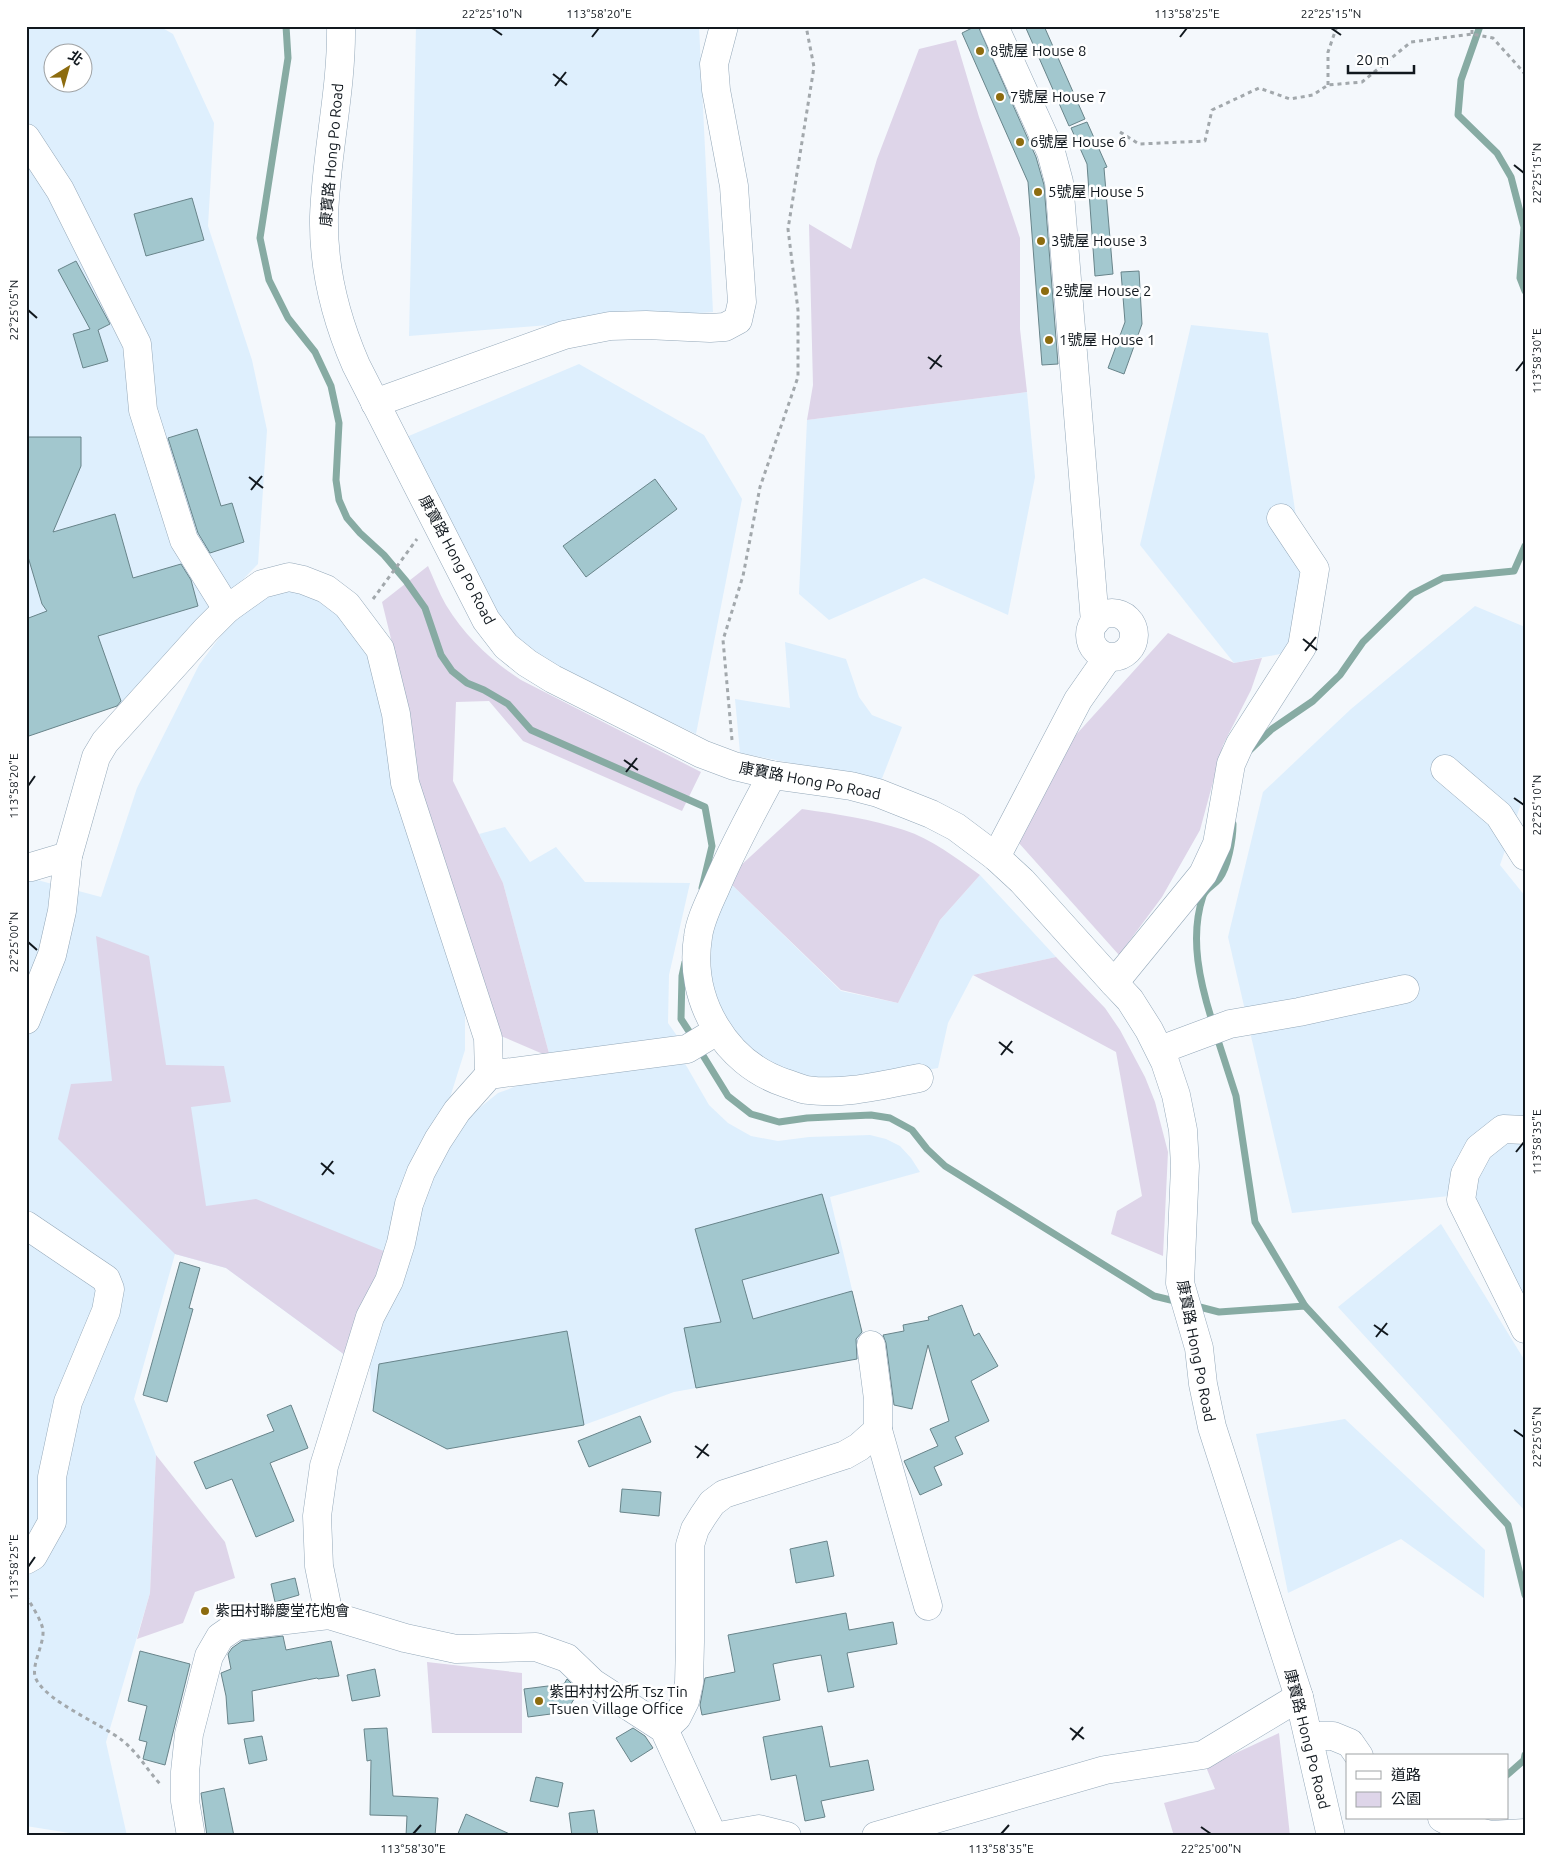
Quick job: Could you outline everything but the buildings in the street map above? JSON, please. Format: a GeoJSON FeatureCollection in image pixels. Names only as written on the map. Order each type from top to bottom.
{"type":"FeatureCollection","features":[{"type":"Feature","properties":{"kind":"street","name":"康寶路 Hong Po Road"},"geometry":{"type":"LineString","coordinates":[[341,26],[340,77],[324,218],[326,260],[333,298],[348,345],[375,403],[486,620],[506,646],[527,663],[553,679],[702,754],[734,766],[772,776],[851,786],[905,802],[956,827],[996,857],[1022,881],[1114,983],[1134,1008],[1160,1050],[1176,1096],[1183,1130],[1185,1166],[1180,1283],[1199,1348],[1203,1384],[1212,1427],[1299,1697],[1331,1836]]}},
{"type":"Feature","properties":{"kind":"street"},"geometry":{"type":"LineString","coordinates":[[375,403],[564,335],[610,326],[646,325],[718,328],[725,327],[738,320],[742,302],[734,186],[716,90],[714,64],[724,26]]}},
{"type":"Feature","properties":{"kind":"street"},"geometry":{"type":"LineString","coordinates":[[994,26],[1051,152],[1059,182],[1095,622]]}},
{"type":"Feature","properties":{"kind":"street"},"geometry":{"type":"LineString","coordinates":[[26,138],[60,190],[137,344],[143,410],[184,540],[227,609]]}},
{"type":"Feature","properties":{"kind":"street"},"geometry":{"type":"LineString","coordinates":[[1114,983],[1202,874],[1217,844],[1231,764],[1240,744],[1302,648],[1314,569],[1281,518]]}},
{"type":"Feature","properties":{"kind":"street"},"geometry":{"type":"LineString","coordinates":[[26,1020],[52,955],[62,911],[68,856],[96,757],[105,742],[227,609],[262,584],[289,577],[326,589],[347,605],[380,649],[396,714],[405,783],[488,1038],[489,1076]]}},
{"type":"Feature","properties":{"kind":"street"},"geometry":{"type":"LineString","coordinates":[[1114,613],[1127,619],[1134,631],[1132,645],[1128,651],[1122,655],[1108,657],[1096,650],[1092,643],[1092,629],[1095,622],[1100,617],[1114,613]]}},
{"type":"Feature","properties":{"kind":"street"},"geometry":{"type":"LineString","coordinates":[[996,857],[1078,700],[1108,657]]}},
{"type":"Feature","properties":{"kind":"street"},"geometry":{"type":"LineString","coordinates":[[1445,769],[1499,815],[1525,856]]}},
{"type":"Feature","properties":{"kind":"street"},"geometry":{"type":"LineString","coordinates":[[772,776],[729,856],[705,912],[698,936],[696,960],[698,985],[706,1009],[717,1031],[740,1058],[771,1078],[805,1090],[841,1092],[919,1078]]}},
{"type":"Feature","properties":{"kind":"street"},"geometry":{"type":"LineString","coordinates":[[26,866],[31,867],[68,856]]}},
{"type":"Feature","properties":{"kind":"street"},"geometry":{"type":"LineString","coordinates":[[1160,1050],[1230,1024],[1299,1012],[1405,989]]}},
{"type":"Feature","properties":{"kind":"street"},"geometry":{"type":"LineString","coordinates":[[329,1615],[319,1566],[317,1516],[324,1466],[370,1317],[388,1281],[398,1253],[409,1204],[438,1140],[457,1111],[489,1076],[687,1048],[717,1031]]}},
{"type":"Feature","properties":{"kind":"street"},"geometry":{"type":"LineString","coordinates":[[1525,1130],[1503,1130],[1479,1148],[1465,1174],[1461,1200],[1525,1329]]}},
{"type":"Feature","properties":{"kind":"street"},"geometry":{"type":"LineString","coordinates":[[26,1225],[106,1278],[110,1289],[106,1311],[68,1402],[52,1477],[52,1522],[33,1556],[26,1560]]}},
{"type":"Feature","properties":{"kind":"street"},"geometry":{"type":"LineString","coordinates":[[872,1345],[878,1399],[878,1430],[928,1606]]}},
{"type":"Feature","properties":{"kind":"street"},"geometry":{"type":"LineString","coordinates":[[664,1729],[677,1717],[685,1701],[690,1642],[690,1545],[694,1530],[712,1503],[724,1494],[738,1488],[845,1455],[859,1447],[878,1430]]}},
{"type":"Feature","properties":{"kind":"street"},"geometry":{"type":"LineString","coordinates":[[190,1836],[185,1801],[185,1772],[189,1734],[209,1656],[220,1636],[236,1626],[329,1615],[405,1638],[456,1649],[536,1647],[567,1658],[593,1683],[664,1729],[713,1836]]}},
{"type":"Feature","properties":{"kind":"street"},"geometry":{"type":"LineString","coordinates":[[876,1836],[1105,1770],[1204,1755],[1299,1697]]}},
{"type":"Feature","properties":{"kind":"street"},"geometry":{"type":"LineString","coordinates":[[1309,1736],[1334,1736],[1350,1743],[1358,1754]]}},
{"type":"Feature","properties":{"kind":"street"},"geometry":{"type":"LineString","coordinates":[[1451,1823],[1491,1836],[1525,1833]]}},
{"type":"Feature","properties":{"kind":"street"},"geometry":{"type":"LineString","coordinates":[[718,1836],[759,1828],[787,1836]]}},
{"type":"Feature","properties":{"kind":"path"},"geometry":{"type":"LineString","coordinates":[[734,766],[723,640],[742,576],[760,487],[798,378],[798,310],[788,229],[814,66],[806,26]]}},
{"type":"Feature","properties":{"kind":"path"},"geometry":{"type":"LineString","coordinates":[[1328,85],[1328,52],[1336,26]]}},
{"type":"Feature","properties":{"kind":"path"},"geometry":{"type":"LineString","coordinates":[[1472,26],[1472,34]]}},
{"type":"Feature","properties":{"kind":"path"},"geometry":{"type":"LineString","coordinates":[[1120,132],[1139,144],[1205,141],[1212,110],[1259,88],[1290,99],[1314,95],[1328,85],[1362,82],[1410,42],[1472,34],[1493,38],[1525,74]]}},
{"type":"Feature","properties":{"kind":"path"},"geometry":{"type":"LineString","coordinates":[[370,603],[410,549]]}},
{"type":"Feature","properties":{"kind":"path"},"geometry":{"type":"LineString","coordinates":[[26,1596],[44,1629],[34,1670],[34,1677],[37,1682],[56,1699],[122,1740],[142,1759],[162,1787],[185,1801]]}},
{"type":"Feature","properties":{"kind":"shaded area"},"geometry":{"type":"Polygon","coordinates":[[[26,26],[159,26],[173,34],[214,123],[208,226],[252,360],[267,430],[258,564],[122,704],[26,737],[26,26]]]}},
{"type":"Feature","properties":{"kind":"shaded area"},"geometry":{"type":"Polygon","coordinates":[[[416,26],[699,26],[713,312],[409,336],[416,26]]]}},
{"type":"Feature","properties":{"kind":"shaded area"},"geometry":{"type":"Polygon","coordinates":[[[1191,325],[1268,333],[1316,647],[1234,663],[1140,545],[1191,325]]]}},
{"type":"Feature","properties":{"kind":"shaded area"},"geometry":{"type":"Polygon","coordinates":[[[579,364],[704,435],[742,499],[696,734],[562,671],[524,647],[494,614],[404,438],[579,364]]]}},
{"type":"Feature","properties":{"kind":"shaded area"},"geometry":{"type":"Polygon","coordinates":[[[1027,392],[1035,477],[1008,615],[924,578],[829,620],[799,594],[807,420],[1027,392]]]}},
{"type":"Feature","properties":{"kind":"shaded area"},"geometry":{"type":"Polygon","coordinates":[[[289,589],[320,599],[339,613],[370,654],[465,1005],[465,1050],[448,1104],[386,1252],[349,1358],[226,1268],[175,1254],[134,1399],[156,1455],[150,1593],[106,1742],[127,1836],[88,1836],[26,1826],[26,877],[101,897],[137,788],[199,665],[234,618],[267,595],[289,589]]]}},
{"type":"Feature","properties":{"kind":"shaded area"},"geometry":{"type":"Polygon","coordinates":[[[1475,606],[1525,627],[1525,792],[1500,865],[1525,896],[1525,1327],[1449,1196],[1292,1213],[1228,937],[1263,792],[1351,709],[1475,606]]]}},
{"type":"Feature","properties":{"kind":"shaded area"},"geometry":{"type":"Polygon","coordinates":[[[785,642],[846,659],[859,697],[872,715],[902,727],[881,781],[740,753],[735,699],[790,708],[785,642]]]}},
{"type":"Feature","properties":{"kind":"shaded area"},"geometry":{"type":"Polygon","coordinates":[[[505,827],[530,862],[556,847],[585,882],[690,883],[669,975],[668,1023],[682,1043],[550,1057],[503,883],[479,834],[505,827]]]}},
{"type":"Feature","properties":{"kind":"shaded area"},"geometry":{"type":"Polygon","coordinates":[[[980,875],[1056,957],[973,975],[948,1023],[938,1068],[841,1085],[774,1072],[722,1027],[702,960],[726,879],[841,991],[898,1003],[940,920],[980,875]]]}},
{"type":"Feature","properties":{"kind":"shaded area"},"geometry":{"type":"Polygon","coordinates":[[[683,1060],[709,1105],[728,1123],[751,1136],[778,1141],[809,1137],[870,1135],[886,1139],[900,1146],[920,1172],[830,1197],[868,1357],[674,1392],[584,1425],[447,1449],[373,1411],[369,1356],[432,1176],[467,1118],[498,1093],[531,1081],[683,1060]]]}},
{"type":"Feature","properties":{"kind":"shaded area"},"geometry":{"type":"Polygon","coordinates":[[[1441,1224],[1525,1361],[1525,1511],[1338,1307],[1441,1224]]]}},
{"type":"Feature","properties":{"kind":"shaded area"},"geometry":{"type":"Polygon","coordinates":[[[1345,1419],[1485,1550],[1484,1598],[1401,1539],[1288,1593],[1256,1434],[1345,1419]]]}},
{"type":"Feature","properties":{"kind":"green space"},"geometry":{"type":"Polygon","coordinates":[[[956,40],[979,117],[1020,238],[1020,329],[1027,392],[807,420],[813,385],[809,224],[851,249],[877,159],[919,49],[956,40]]]}},
{"type":"Feature","properties":{"kind":"green space"},"geometry":{"type":"Polygon","coordinates":[[[428,566],[443,600],[453,616],[479,647],[499,664],[521,680],[701,772],[682,811],[523,741],[489,701],[456,702],[453,781],[503,883],[550,1057],[501,1036],[417,780],[409,712],[382,602],[428,566]]]}},
{"type":"Feature","properties":{"kind":"green space"},"geometry":{"type":"Polygon","coordinates":[[[1168,633],[1234,663],[1262,658],[1251,690],[1223,745],[1200,830],[1162,897],[1119,955],[1018,842],[1074,737],[1168,633]]]}},
{"type":"Feature","properties":{"kind":"green space"},"geometry":{"type":"Polygon","coordinates":[[[802,809],[866,820],[892,826],[914,834],[944,850],[980,875],[940,920],[898,1003],[841,990],[726,879],[802,809]]]}},
{"type":"Feature","properties":{"kind":"green space"},"geometry":{"type":"Polygon","coordinates":[[[96,936],[149,956],[166,1065],[224,1066],[231,1102],[191,1107],[206,1206],[256,1199],[386,1252],[349,1358],[226,1268],[175,1254],[58,1139],[71,1084],[112,1081],[96,936]]]}},
{"type":"Feature","properties":{"kind":"green space"},"geometry":{"type":"Polygon","coordinates":[[[1056,957],[1105,1008],[1120,1030],[1145,1077],[1155,1102],[1168,1152],[1163,1256],[1111,1234],[1117,1211],[1142,1196],[1116,1052],[973,975],[1056,957]]]}},
{"type":"Feature","properties":{"kind":"green space"},"geometry":{"type":"Polygon","coordinates":[[[156,1455],[225,1542],[235,1578],[195,1592],[183,1623],[137,1639],[150,1593],[156,1455]]]}},
{"type":"Feature","properties":{"kind":"green space"},"geometry":{"type":"Polygon","coordinates":[[[427,1662],[522,1673],[522,1733],[432,1733],[427,1662]]]}},
{"type":"Feature","properties":{"kind":"green space"},"geometry":{"type":"Polygon","coordinates":[[[1279,1733],[1290,1836],[1174,1836],[1164,1803],[1215,1789],[1206,1767],[1279,1733]]]}},
{"type":"Feature","properties":{"kind":"waterway"},"geometry":{"type":"LineString","coordinates":[[286,26],[288,58],[260,238],[269,280],[288,318],[315,352],[331,386],[339,423],[336,480],[339,500],[347,518],[384,555],[425,608],[441,655],[452,671],[467,683],[484,690],[508,704],[531,730],[705,807],[712,846],[702,888]]}},
{"type":"Feature","properties":{"kind":"waterway"},"geometry":{"type":"LineString","coordinates":[[1480,26],[1461,80],[1458,115],[1497,153],[1511,177],[1524,227],[1520,278],[1525,291]]}},
{"type":"Feature","properties":{"kind":"waterway"},"geometry":{"type":"LineString","coordinates":[[1250,750],[1272,729],[1313,701],[1340,675],[1363,642],[1412,594],[1443,578],[1514,571],[1525,546]]}},
{"type":"Feature","properties":{"kind":"waterway"},"geometry":{"type":"LineString","coordinates":[[1213,1024],[1200,977],[1197,928],[1204,894],[1219,879],[1225,868],[1231,845],[1233,824]]}},
{"type":"Feature","properties":{"kind":"waterway"},"geometry":{"type":"LineString","coordinates":[[685,962],[682,976],[681,1019],[694,1039]]}},
{"type":"Feature","properties":{"kind":"waterway"},"geometry":{"type":"LineString","coordinates":[[1216,1034],[1236,1096],[1255,1222],[1305,1306]]}},
{"type":"Feature","properties":{"kind":"waterway"},"geometry":{"type":"LineString","coordinates":[[699,1049],[728,1096],[751,1114],[779,1122],[807,1118],[871,1115],[890,1118],[912,1130],[927,1149],[945,1166],[1154,1296],[1179,1302]]}},
{"type":"Feature","properties":{"kind":"waterway"},"geometry":{"type":"LineString","coordinates":[[1192,1305],[1219,1312],[1305,1306],[1508,1525],[1525,1595]]}},
{"type":"Feature","properties":{"kind":"waterway"},"geometry":{"type":"LineString","coordinates":[[1508,1774],[1524,1760],[1525,1755]]}},
{"type":"Feature","properties":{"kind":"place","name":"8號屋 House 8"},"geometry":{"type":"Point","coordinates":[980,51]}},
{"type":"Feature","properties":{"kind":"place","name":"7號屋 House 7"},"geometry":{"type":"Point","coordinates":[1000,97]}},
{"type":"Feature","properties":{"kind":"place","name":"6號屋 House 6"},"geometry":{"type":"Point","coordinates":[1020,142]}},
{"type":"Feature","properties":{"kind":"place","name":"5號屋 House 5"},"geometry":{"type":"Point","coordinates":[1038,192]}},
{"type":"Feature","properties":{"kind":"place","name":"3號屋 House 3"},"geometry":{"type":"Point","coordinates":[1041,241]}},
{"type":"Feature","properties":{"kind":"place","name":"2號屋 House 2"},"geometry":{"type":"Point","coordinates":[1045,291]}},
{"type":"Feature","properties":{"kind":"place","name":"1號屋 House 1"},"geometry":{"type":"Point","coordinates":[1049,340]}},
{"type":"Feature","properties":{"kind":"place","name":"紫田村聯慶堂花炮會"},"geometry":{"type":"Point","coordinates":[205,1611]}},
{"type":"Feature","properties":{"kind":"place","name":"紫田村村公所 Tsz Tin Tsuen Village Office"},"geometry":{"type":"Point","coordinates":[539,1701]}}]}
